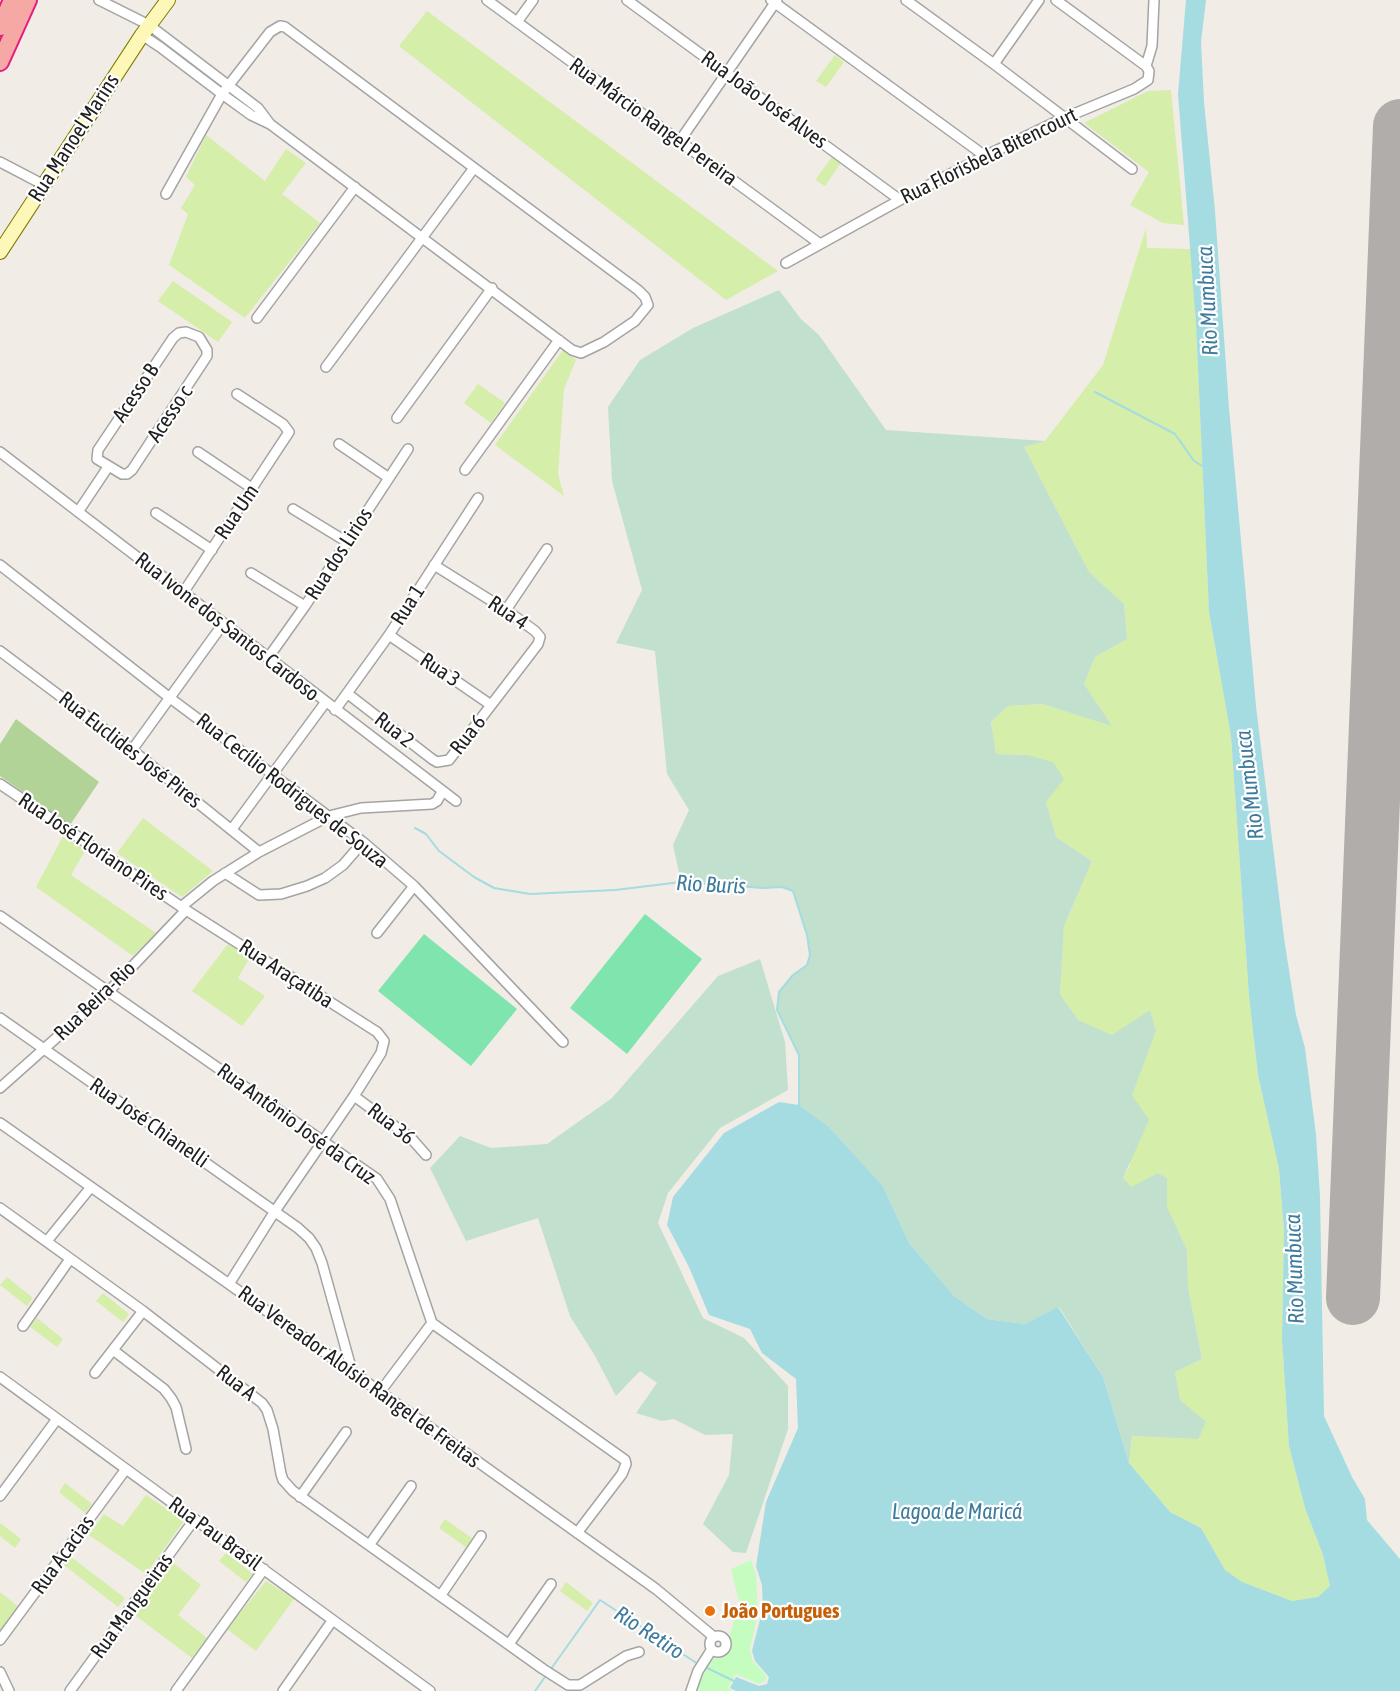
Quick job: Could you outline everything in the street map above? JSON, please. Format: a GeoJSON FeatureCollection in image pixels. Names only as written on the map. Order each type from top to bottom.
{"type":"FeatureCollection","features":[{"type":"Feature","properties":{"kind":"highway"},"geometry":{"type":"LineString","coordinates":[[0,27],[12,0]]}},
{"type":"Feature","properties":{"kind":"highway"},"geometry":{"type":"LineString","coordinates":[[0,62],[28,0]]}},
{"type":"Feature","properties":{"kind":"main road","name":"Rua Manoel Marins"},"geometry":{"type":"LineString","coordinates":[[0,252],[168,0]]}},
{"type":"Feature","properties":{"kind":"street"},"geometry":{"type":"LineString","coordinates":[[99,0],[146,30],[225,90],[251,115],[270,124],[572,350],[581,352],[604,342],[635,321],[648,305],[645,297],[285,27],[280,26],[270,32],[225,90],[166,194]]}},
{"type":"Feature","properties":{"kind":"street","name":"Rua Márcio Rangel Pereira"},"geometry":{"type":"LineString","coordinates":[[487,0],[820,244]]}},
{"type":"Feature","properties":{"kind":"street"},"geometry":{"type":"LineString","coordinates":[[517,22],[533,0]]}},
{"type":"Feature","properties":{"kind":"street","name":"Rua João José Alves"},"geometry":{"type":"LineString","coordinates":[[627,0],[900,200]]}},
{"type":"Feature","properties":{"kind":"street"},"geometry":{"type":"LineString","coordinates":[[906,0],[994,63],[1132,169]]}},
{"type":"Feature","properties":{"kind":"street"},"geometry":{"type":"LineString","coordinates":[[994,63],[1039,0]]}},
{"type":"Feature","properties":{"kind":"street"},"geometry":{"type":"LineString","coordinates":[[1056,0],[1146,66],[1152,46],[1154,0]]}},
{"type":"Feature","properties":{"kind":"street"},"geometry":{"type":"LineString","coordinates":[[679,142],[774,1],[985,156]]}},
{"type":"Feature","properties":{"kind":"street"},"geometry":{"type":"LineString","coordinates":[[146,30],[162,49],[225,90]]}},
{"type":"Feature","properties":{"kind":"street","name":"Rua Florisbela Bitencourt"},"geometry":{"type":"LineString","coordinates":[[786,263],[985,156],[1064,118],[1134,89],[1148,80],[1149,71],[1146,66]]}},
{"type":"Feature","properties":{"kind":"street"},"geometry":{"type":"LineString","coordinates":[[0,162],[44,185]]}},
{"type":"Feature","properties":{"kind":"street"},"geometry":{"type":"LineString","coordinates":[[326,367],[474,168]]}},
{"type":"Feature","properties":{"kind":"street"},"geometry":{"type":"LineString","coordinates":[[257,318],[355,187]]}},
{"type":"Feature","properties":{"kind":"street"},"geometry":{"type":"LineString","coordinates":[[397,418],[492,288]]}},
{"type":"Feature","properties":{"kind":"street","name":"Acesso B"},"geometry":{"type":"LineString","coordinates":[[108,467],[97,459],[97,455],[168,346],[179,333],[186,332],[199,337],[207,350]]}},
{"type":"Feature","properties":{"kind":"street"},"geometry":{"type":"LineString","coordinates":[[465,470],[559,340]]}},
{"type":"Feature","properties":{"kind":"street","name":"Acesso c"},"geometry":{"type":"LineString","coordinates":[[108,467],[122,474],[127,474],[132,470],[203,364],[207,350]]}},
{"type":"Feature","properties":{"kind":"street","name":"Rua Um"},"geometry":{"type":"LineString","coordinates":[[183,593],[288,436],[289,430],[271,415],[237,394]]}},
{"type":"Feature","properties":{"kind":"street"},"geometry":{"type":"LineString","coordinates":[[339,444],[389,478]]}},
{"type":"Feature","properties":{"kind":"street","name":"Rua dos Lirios"},"geometry":{"type":"LineString","coordinates":[[268,658],[305,606],[408,449]]}},
{"type":"Feature","properties":{"kind":"street","name":"Rua Ivone dos Santos Cardoso"},"geometry":{"type":"LineString","coordinates":[[0,452],[456,801]]}},
{"type":"Feature","properties":{"kind":"street"},"geometry":{"type":"LineString","coordinates":[[198,452],[253,489]]}},
{"type":"Feature","properties":{"kind":"street"},"geometry":{"type":"LineString","coordinates":[[78,512],[108,467]]}},
{"type":"Feature","properties":{"kind":"street","name":"Rua 1"},"geometry":{"type":"LineString","coordinates":[[335,710],[389,635],[478,498]]}},
{"type":"Feature","properties":{"kind":"street"},"geometry":{"type":"LineString","coordinates":[[293,509],[347,542]]}},
{"type":"Feature","properties":{"kind":"street"},"geometry":{"type":"LineString","coordinates":[[156,513],[212,550]]}},
{"type":"Feature","properties":{"kind":"street"},"geometry":{"type":"LineString","coordinates":[[506,610],[547,549]]}},
{"type":"Feature","properties":{"kind":"street","name":"Rua Cecílio Rodrigues de Souza"},"geometry":{"type":"LineString","coordinates":[[0,565],[170,698],[363,842],[414,886],[563,1042]]}},
{"type":"Feature","properties":{"kind":"street","name":"Rua 4"},"geometry":{"type":"LineString","coordinates":[[434,565],[506,610],[540,637],[492,705]]}},
{"type":"Feature","properties":{"kind":"street"},"geometry":{"type":"LineString","coordinates":[[252,573],[305,606]]}},
{"type":"Feature","properties":{"kind":"street"},"geometry":{"type":"LineString","coordinates":[[132,750],[223,624]]}},
{"type":"Feature","properties":{"kind":"street","name":"Rua 3"},"geometry":{"type":"LineString","coordinates":[[389,635],[492,705]]}},
{"type":"Feature","properties":{"kind":"street","name":"Rua Euclides José Pires"},"geometry":{"type":"LineString","coordinates":[[0,651],[132,750],[259,852]]}},
{"type":"Feature","properties":{"kind":"street","name":"Rua 2"},"geometry":{"type":"LineString","coordinates":[[348,694],[432,759],[443,762]]}},
{"type":"Feature","properties":{"kind":"street"},"geometry":{"type":"LineString","coordinates":[[232,829],[326,703]]}},
{"type":"Feature","properties":{"kind":"street","name":"Rua 6"},"geometry":{"type":"LineString","coordinates":[[443,762],[449,760],[492,705]]}},
{"type":"Feature","properties":{"kind":"street","name":"Rua José Floriano Pires"},"geometry":{"type":"LineString","coordinates":[[0,784],[183,909]]}},
{"type":"Feature","properties":{"kind":"street"},"geometry":{"type":"LineString","coordinates":[[183,909],[194,895],[225,873],[259,852],[329,816],[361,808],[432,804],[437,801],[442,792]]}},
{"type":"Feature","properties":{"kind":"street"},"geometry":{"type":"LineString","coordinates":[[225,873],[259,895],[281,894],[325,878],[343,865],[363,842]]}},
{"type":"Feature","properties":{"kind":"street"},"geometry":{"type":"LineString","coordinates":[[377,933],[414,886]]}},
{"type":"Feature","properties":{"kind":"street","name":"Rua Beira-Rio"},"geometry":{"type":"LineString","coordinates":[[0,1088],[109,991],[183,909]]}},
{"type":"Feature","properties":{"kind":"street","name":"Rua Araçatiba"},"geometry":{"type":"LineString","coordinates":[[183,909],[377,1032],[384,1041],[381,1053],[354,1096]]}},
{"type":"Feature","properties":{"kind":"street","name":"Rua Antônio José da Cruz"},"geometry":{"type":"LineString","coordinates":[[0,916],[365,1170],[384,1188],[390,1199],[432,1323]]}},
{"type":"Feature","properties":{"kind":"street","name":"Rua José Chianelli"},"geometry":{"type":"LineString","coordinates":[[0,1018],[275,1211],[309,1238],[322,1263],[352,1371]]}},
{"type":"Feature","properties":{"kind":"street"},"geometry":{"type":"LineString","coordinates":[[229,1284],[275,1211],[354,1096]]}},
{"type":"Feature","properties":{"kind":"street","name":"Rua 36"},"geometry":{"type":"LineString","coordinates":[[354,1096],[411,1138],[426,1155]]}},
{"type":"Feature","properties":{"kind":"street","name":"Rua Vereador Aloísio Rangel de Freitas"},"geometry":{"type":"LineString","coordinates":[[0,1124],[352,1371],[672,1601],[714,1637]]}},
{"type":"Feature","properties":{"kind":"street"},"geometry":{"type":"LineString","coordinates":[[47,1241],[91,1187]]}},
{"type":"Feature","properties":{"kind":"street","name":"Rua A"},"geometry":{"type":"LineString","coordinates":[[0,1209],[143,1311],[262,1403],[267,1410],[273,1429],[281,1474],[288,1486],[300,1497],[370,1544],[543,1669],[568,1685],[580,1685],[626,1656],[639,1652]]}},
{"type":"Feature","properties":{"kind":"street"},"geometry":{"type":"LineString","coordinates":[[23,1326],[70,1259]]}},
{"type":"Feature","properties":{"kind":"street"},"geometry":{"type":"LineString","coordinates":[[95,1373],[143,1311]]}},
{"type":"Feature","properties":{"kind":"street"},"geometry":{"type":"LineString","coordinates":[[380,1392],[432,1323],[625,1460],[626,1464],[622,1474],[577,1533]]}},
{"type":"Feature","properties":{"kind":"street"},"geometry":{"type":"LineString","coordinates":[[113,1350],[164,1389],[171,1398],[176,1407],[186,1449]]}},
{"type":"Feature","properties":{"kind":"street","name":"Rua Pau Brasil"},"geometry":{"type":"LineString","coordinates":[[0,1377],[430,1691]]}},
{"type":"Feature","properties":{"kind":"street"},"geometry":{"type":"LineString","coordinates":[[0,1496],[57,1419]]}},
{"type":"Feature","properties":{"kind":"street"},"geometry":{"type":"LineString","coordinates":[[300,1497],[346,1432]]}},
{"type":"Feature","properties":{"kind":"street","name":"Rua Acacias"},"geometry":{"type":"LineString","coordinates":[[0,1640],[126,1469]]}},
{"type":"Feature","properties":{"kind":"street"},"geometry":{"type":"LineString","coordinates":[[370,1544],[411,1486]]}},
{"type":"Feature","properties":{"kind":"street","name":"Rua Mangueiras"},"geometry":{"type":"LineString","coordinates":[[70,1691],[195,1520]]}},
{"type":"Feature","properties":{"kind":"street"},"geometry":{"type":"LineString","coordinates":[[441,1595],[481,1536]]}},
{"type":"Feature","properties":{"kind":"street"},"geometry":{"type":"LineString","coordinates":[[176,1691],[264,1569]]}},
{"type":"Feature","properties":{"kind":"street"},"geometry":{"type":"LineString","coordinates":[[509,1644],[551,1584]]}},
{"type":"Feature","properties":{"kind":"street"},"geometry":{"type":"LineString","coordinates":[[283,1691],[333,1621]]}},
{"type":"Feature","properties":{"kind":"street"},"geometry":{"type":"LineString","coordinates":[[714,1637],[723,1637],[726,1644],[722,1651],[716,1652],[712,1649],[710,1642],[714,1637]]}},
{"type":"Feature","properties":{"kind":"street"},"geometry":{"type":"LineString","coordinates":[[691,1691],[698,1671],[712,1649]]}},
{"type":"Feature","properties":{"kind":"street"},"geometry":{"type":"LineString","coordinates":[[0,1672],[9,1691]]}},
{"type":"Feature","properties":{"kind":"green space"},"geometry":{"type":"Polygon","coordinates":[[[427,11],[778,271],[726,300],[399,46],[427,11]]]}},
{"type":"Feature","properties":{"kind":"green space"},"geometry":{"type":"Polygon","coordinates":[[[835,55],[844,62],[826,87],[816,81],[835,55]]]}},
{"type":"Feature","properties":{"kind":"green space"},"geometry":{"type":"Polygon","coordinates":[[[1171,90],[1184,225],[1163,223],[1130,205],[1149,172],[1084,123],[1148,91],[1171,90]]]}},
{"type":"Feature","properties":{"kind":"green space"},"geometry":{"type":"Polygon","coordinates":[[[206,135],[265,181],[286,149],[306,163],[282,194],[320,223],[245,318],[169,265],[188,214],[181,208],[195,185],[186,177],[206,135]]]}},
{"type":"Feature","properties":{"kind":"green space"},"geometry":{"type":"Polygon","coordinates":[[[834,154],[843,160],[825,186],[815,180],[834,154]]]}},
{"type":"Feature","properties":{"kind":"green space"},"geometry":{"type":"Polygon","coordinates":[[[1146,228],[1147,248],[1191,249],[1209,612],[1231,736],[1249,996],[1258,1075],[1279,1169],[1284,1231],[1282,1339],[1289,1446],[1305,1508],[1323,1555],[1330,1586],[1318,1597],[1292,1601],[1241,1582],[1225,1570],[1201,1528],[1170,1512],[1129,1463],[1132,1436],[1197,1439],[1180,1400],[1175,1372],[1202,1359],[1188,1287],[1187,1250],[1167,1207],[1167,1178],[1158,1173],[1131,1188],[1123,1178],[1130,1165],[1131,1095],[1156,1031],[1150,1010],[1112,1036],[1078,1020],[1060,994],[1064,926],[1092,861],[1056,837],[1046,802],[1027,755],[996,754],[991,722],[1008,706],[1043,704],[1111,725],[1084,684],[1095,657],[1127,639],[1124,604],[1089,572],[1024,447],[1045,441],[1103,365],[1146,228]]]}},
{"type":"Feature","properties":{"kind":"green space"},"geometry":{"type":"Polygon","coordinates":[[[173,281],[232,322],[218,342],[158,301],[173,281]]]}},
{"type":"Feature","properties":{"kind":"green space"},"geometry":{"type":"Polygon","coordinates":[[[779,290],[801,319],[819,335],[886,430],[1045,441],[1024,447],[1089,572],[1124,604],[1127,639],[1095,657],[1084,684],[1112,726],[1043,704],[1008,706],[991,722],[996,754],[1027,755],[1053,762],[1064,779],[1046,802],[1056,837],[1092,861],[1064,926],[1060,994],[1078,1020],[1112,1035],[1150,1010],[1156,1031],[1132,1095],[1149,1120],[1123,1178],[1131,1187],[1158,1173],[1167,1178],[1167,1207],[1187,1250],[1188,1287],[1202,1359],[1175,1372],[1180,1400],[1206,1422],[1198,1439],[1132,1436],[1129,1463],[1103,1377],[1059,1307],[1025,1324],[987,1319],[954,1296],[909,1243],[883,1186],[828,1126],[799,1105],[799,1055],[777,1010],[779,992],[793,975],[807,965],[810,955],[807,935],[793,891],[782,887],[763,888],[681,882],[673,845],[689,810],[667,774],[655,651],[616,643],[642,590],[612,481],[608,407],[640,360],[693,328],[779,290]]]}},
{"type":"Feature","properties":{"kind":"green space"},"geometry":{"type":"Polygon","coordinates":[[[563,350],[576,360],[564,389],[558,474],[564,496],[495,445],[563,350]]]}},
{"type":"Feature","properties":{"kind":"green space"},"geometry":{"type":"Polygon","coordinates":[[[478,384],[505,403],[491,423],[464,403],[478,384]]]}},
{"type":"Feature","properties":{"kind":"green space"},"geometry":{"type":"Polygon","coordinates":[[[16,719],[99,782],[70,825],[0,776],[0,744],[16,719]]]}},
{"type":"Feature","properties":{"kind":"green space"},"geometry":{"type":"Polygon","coordinates":[[[143,818],[213,871],[182,897],[117,853],[143,818]]]}},
{"type":"Feature","properties":{"kind":"green space"},"geometry":{"type":"Polygon","coordinates":[[[63,836],[86,849],[71,875],[156,933],[133,956],[36,887],[63,836]]]}},
{"type":"Feature","properties":{"kind":"green space"},"geometry":{"type":"Polygon","coordinates":[[[645,914],[702,959],[627,1054],[570,1008],[645,914]]]}},
{"type":"Feature","properties":{"kind":"green space"},"geometry":{"type":"Polygon","coordinates":[[[424,934],[517,1009],[471,1066],[378,991],[424,934]]]}},
{"type":"Feature","properties":{"kind":"green space"},"geometry":{"type":"Polygon","coordinates":[[[228,944],[250,957],[238,978],[265,996],[242,1026],[192,991],[228,944]]]}},
{"type":"Feature","properties":{"kind":"green space"},"geometry":{"type":"Polygon","coordinates":[[[760,959],[785,1042],[788,1090],[720,1128],[668,1193],[658,1223],[703,1318],[744,1338],[788,1386],[788,1429],[746,1553],[733,1552],[703,1524],[729,1475],[733,1434],[705,1435],[674,1419],[662,1421],[636,1413],[657,1383],[640,1371],[616,1396],[570,1316],[538,1218],[466,1241],[430,1168],[460,1136],[491,1148],[547,1144],[612,1098],[718,976],[760,959]]]}},
{"type":"Feature","properties":{"kind":"green space"},"geometry":{"type":"Polygon","coordinates":[[[7,1277],[33,1298],[27,1306],[0,1285],[7,1277]]]}},
{"type":"Feature","properties":{"kind":"green space"},"geometry":{"type":"Polygon","coordinates":[[[103,1293],[129,1314],[123,1322],[96,1301],[103,1293]]]}},
{"type":"Feature","properties":{"kind":"green space"},"geometry":{"type":"Polygon","coordinates":[[[37,1318],[63,1339],[57,1347],[30,1327],[37,1318]]]}},
{"type":"Feature","properties":{"kind":"green space"},"geometry":{"type":"Polygon","coordinates":[[[65,1483],[92,1504],[85,1513],[59,1492],[65,1483]]]}},
{"type":"Feature","properties":{"kind":"green space"},"geometry":{"type":"Polygon","coordinates":[[[146,1495],[184,1521],[146,1574],[89,1535],[104,1514],[123,1526],[146,1495]]]}},
{"type":"Feature","properties":{"kind":"green space"},"geometry":{"type":"Polygon","coordinates":[[[445,1519],[473,1539],[467,1548],[439,1528],[445,1519]]]}},
{"type":"Feature","properties":{"kind":"green space"},"geometry":{"type":"Polygon","coordinates":[[[0,1523],[21,1539],[15,1548],[0,1536],[0,1523]]]}},
{"type":"Feature","properties":{"kind":"green space"},"geometry":{"type":"Polygon","coordinates":[[[226,1553],[253,1574],[246,1582],[219,1561],[226,1553]]]}},
{"type":"Feature","properties":{"kind":"green space"},"geometry":{"type":"Polygon","coordinates":[[[71,1557],[125,1598],[118,1607],[64,1565],[71,1557]]]}},
{"type":"Feature","properties":{"kind":"green space"},"geometry":{"type":"Polygon","coordinates":[[[751,1560],[756,1575],[758,1614],[750,1649],[752,1660],[766,1676],[766,1680],[759,1684],[736,1674],[728,1688],[733,1691],[696,1691],[708,1659],[718,1658],[728,1652],[729,1638],[739,1602],[731,1569],[751,1560]]]}},
{"type":"Feature","properties":{"kind":"green space"},"geometry":{"type":"Polygon","coordinates":[[[172,1562],[201,1585],[178,1615],[207,1638],[192,1658],[136,1616],[172,1562]]]}},
{"type":"Feature","properties":{"kind":"green space"},"geometry":{"type":"Polygon","coordinates":[[[266,1581],[294,1599],[256,1651],[227,1629],[266,1581]]]}},
{"type":"Feature","properties":{"kind":"green space"},"geometry":{"type":"Polygon","coordinates":[[[566,1582],[593,1603],[587,1611],[560,1591],[566,1582]]]}},
{"type":"Feature","properties":{"kind":"green space"},"geometry":{"type":"Polygon","coordinates":[[[0,1592],[20,1608],[0,1633],[0,1592]]]}},
{"type":"Feature","properties":{"kind":"water","name":"Lagoa de Maricá"},"geometry":{"type":"Polygon","coordinates":[[[1186,0],[1206,0],[1201,42],[1204,102],[1256,706],[1284,938],[1296,1015],[1305,1048],[1316,1135],[1320,1196],[1324,1416],[1352,1477],[1365,1499],[1367,1520],[1400,1559],[1400,1691],[736,1691],[730,1688],[736,1677],[759,1686],[767,1684],[769,1677],[755,1661],[752,1651],[763,1608],[762,1585],[756,1566],[766,1502],[798,1428],[796,1379],[762,1353],[750,1329],[709,1315],[689,1267],[667,1225],[673,1197],[724,1133],[779,1102],[799,1105],[828,1126],[883,1186],[909,1243],[954,1296],[987,1319],[1025,1324],[1058,1307],[1103,1377],[1129,1463],[1170,1512],[1201,1528],[1225,1570],[1242,1582],[1292,1601],[1318,1597],[1330,1586],[1323,1555],[1305,1508],[1289,1446],[1282,1339],[1284,1231],[1279,1169],[1258,1075],[1249,996],[1231,736],[1209,612],[1196,324],[1178,94],[1186,0]]]}},
{"type":"Feature","properties":{"kind":"waterway"},"geometry":{"type":"LineString","coordinates":[[1095,392],[1175,434],[1194,461],[1204,467]]}},
{"type":"Feature","properties":{"kind":"waterway","name":"Rio Buris"},"geometry":{"type":"LineString","coordinates":[[415,828],[426,834],[439,851],[474,877],[494,888],[530,894],[615,890],[681,882],[763,888],[782,887],[793,891],[807,935],[810,955],[807,965],[793,975],[779,992],[777,1010],[799,1055],[799,1105]]}},
{"type":"Feature","properties":{"kind":"waterway","name":"Rio Retiro"},"geometry":{"type":"LineString","coordinates":[[551,1669],[600,1600],[698,1664]]}},
{"type":"Feature","properties":{"kind":"waterway","name":"Rio Retiro"},"geometry":{"type":"LineString","coordinates":[[703,1666],[734,1681]]}},
{"type":"Feature","properties":{"kind":"waterway","name":"Rio Retiro"},"geometry":{"type":"LineString","coordinates":[[535,1691],[547,1674]]}},
{"type":"Feature","properties":{"kind":"taxiway"},"geometry":{"type":"LineString","coordinates":[[1393,299],[1400,319]]}},
{"type":"Feature","properties":{"kind":"taxiway"},"geometry":{"type":"LineString","coordinates":[[1391,362],[1400,340]]}},
{"type":"Feature","properties":{"kind":"runway"},"geometry":{"type":"LineString","coordinates":[[1353,1298],[1400,126]]}},
{"type":"Feature","properties":{"kind":"place","name":"João Portugues"},"geometry":{"type":"Point","coordinates":[710,1611]}},
{"type":"Feature","properties":{"kind":"water label","name":"Rio Mumbuca"},"geometry":{"type":"Point","coordinates":[1208,301]}},
{"type":"Feature","properties":{"kind":"water label","name":"Rio Mumbuca"},"geometry":{"type":"Point","coordinates":[1250,785]}},
{"type":"Feature","properties":{"kind":"water label","name":"Rio Mumbuca"},"geometry":{"type":"Point","coordinates":[1295,1269]}}]}
